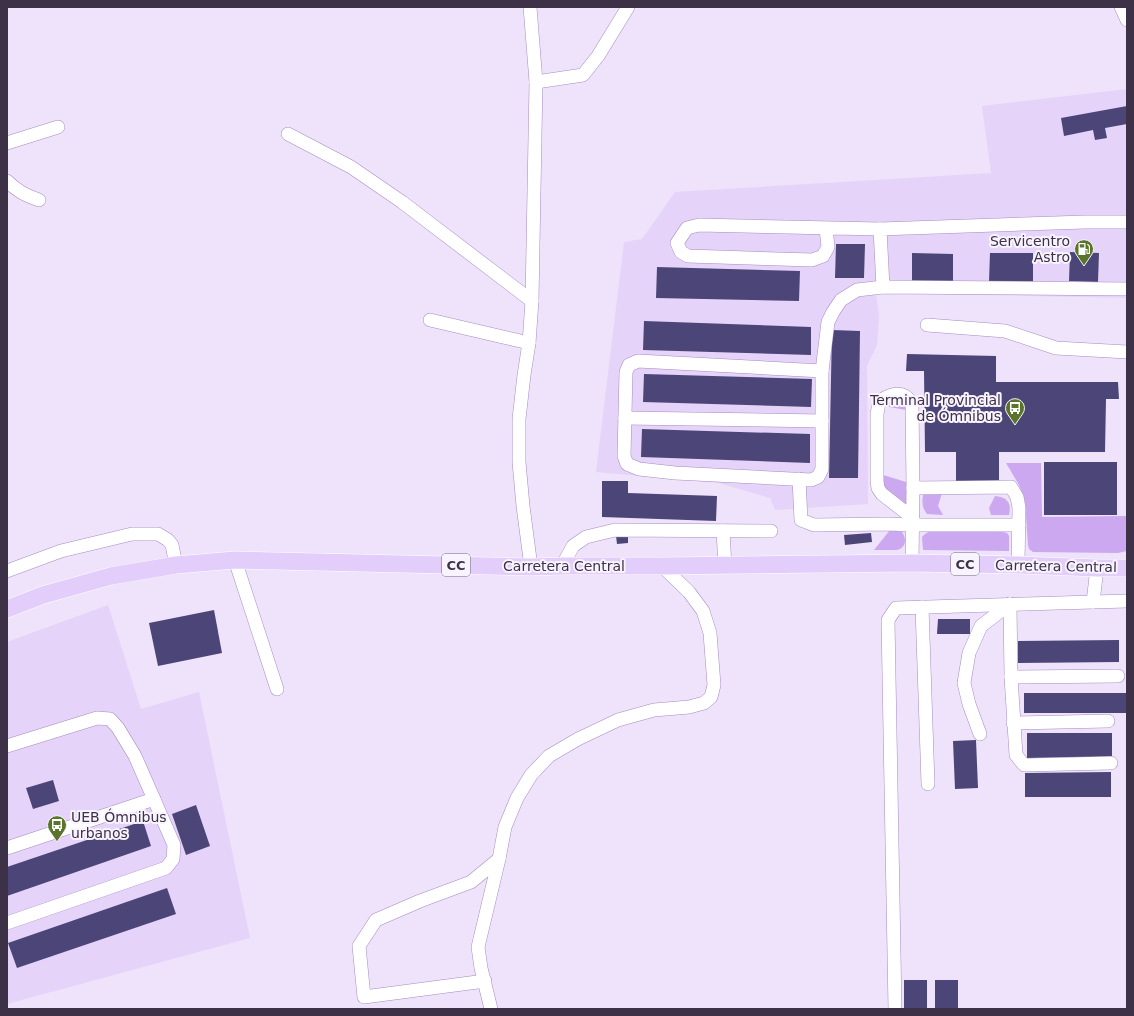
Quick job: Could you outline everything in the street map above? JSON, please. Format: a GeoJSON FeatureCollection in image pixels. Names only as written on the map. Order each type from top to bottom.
{"type":"FeatureCollection","features":[{"type":"Feature","properties":{"kind":"main road","name":"Carretera Central"},"geometry":{"type":"LineString","coordinates":[[7,609],[43,595],[111,576],[176,564],[235,560],[531,567],[912,563],[1096,568],[1123,566]]}},
{"type":"Feature","properties":{"kind":"street"},"geometry":{"type":"LineString","coordinates":[[530,7],[536,82],[532,301],[529,343],[519,419],[519,462],[531,567]]}},
{"type":"Feature","properties":{"kind":"street"},"geometry":{"type":"LineString","coordinates":[[536,82],[583,75],[598,56],[628,7]]}},
{"type":"Feature","properties":{"kind":"street"},"geometry":{"type":"LineString","coordinates":[[1121,7],[1127,20]]}},
{"type":"Feature","properties":{"kind":"street"},"geometry":{"type":"LineString","coordinates":[[7,143],[58,128]]}},
{"type":"Feature","properties":{"kind":"street"},"geometry":{"type":"LineString","coordinates":[[288,134],[351,167],[402,202],[532,301]]}},
{"type":"Feature","properties":{"kind":"street"},"geometry":{"type":"LineString","coordinates":[[7,181],[15,189],[39,200]]}},
{"type":"Feature","properties":{"kind":"street"},"geometry":{"type":"LineString","coordinates":[[826,228],[828,247],[824,256],[812,260],[688,256],[680,252],[677,243],[688,228],[699,225],[880,229],[1127,222]]}},
{"type":"Feature","properties":{"kind":"street"},"geometry":{"type":"LineString","coordinates":[[880,229],[883,287]]}},
{"type":"Feature","properties":{"kind":"street"},"geometry":{"type":"LineString","coordinates":[[822,371],[638,361],[630,365],[626,372],[624,456],[627,464],[639,469],[675,473],[799,480],[811,480],[818,476],[822,469],[822,371],[828,322],[841,300],[857,290],[883,287],[1127,288]]}},
{"type":"Feature","properties":{"kind":"street"},"geometry":{"type":"LineString","coordinates":[[430,320],[529,343]]}},
{"type":"Feature","properties":{"kind":"street"},"geometry":{"type":"LineString","coordinates":[[927,325],[1005,331],[1056,348],[1127,352]]}},
{"type":"Feature","properties":{"kind":"street"},"geometry":{"type":"LineString","coordinates":[[912,522],[882,494],[878,488],[877,413],[879,404],[891,395],[899,394],[906,397],[912,403],[913,488],[912,563]]}},
{"type":"Feature","properties":{"kind":"street"},"geometry":{"type":"LineString","coordinates":[[625,418],[822,421]]}},
{"type":"Feature","properties":{"kind":"street"},"geometry":{"type":"LineString","coordinates":[[799,480],[801,520],[814,525],[888,524],[912,522],[1019,526]]}},
{"type":"Feature","properties":{"kind":"street"},"geometry":{"type":"LineString","coordinates":[[913,488],[1011,487],[1017,497],[1019,526],[1018,565]]}},
{"type":"Feature","properties":{"kind":"street"},"geometry":{"type":"LineString","coordinates":[[562,566],[573,546],[586,537],[615,530],[771,531]]}},
{"type":"Feature","properties":{"kind":"street"},"geometry":{"type":"LineString","coordinates":[[722,531],[725,566]]}},
{"type":"Feature","properties":{"kind":"street"},"geometry":{"type":"LineString","coordinates":[[7,571],[61,551],[132,534],[158,534],[168,540],[172,545],[176,564]]}},
{"type":"Feature","properties":{"kind":"street"},"geometry":{"type":"LineString","coordinates":[[235,560],[277,689]]}},
{"type":"Feature","properties":{"kind":"street"},"geometry":{"type":"LineString","coordinates":[[491,1009],[481,968],[478,947],[505,827],[517,798],[531,775],[549,756],[578,738],[618,720],[654,710],[689,708],[704,703],[710,697],[714,685],[710,633],[703,611],[689,592],[662,566]]}},
{"type":"Feature","properties":{"kind":"street"},"geometry":{"type":"LineString","coordinates":[[1094,602],[1096,568]]}},
{"type":"Feature","properties":{"kind":"street"},"geometry":{"type":"LineString","coordinates":[[895,1009],[888,620],[896,608],[1127,601]]}},
{"type":"Feature","properties":{"kind":"street"},"geometry":{"type":"LineString","coordinates":[[1010,604],[1011,677],[1016,755],[1024,765],[1111,764]]}},
{"type":"Feature","properties":{"kind":"street"},"geometry":{"type":"LineString","coordinates":[[980,734],[969,704],[964,683],[969,653],[981,626],[1010,604]]}},
{"type":"Feature","properties":{"kind":"street"},"geometry":{"type":"LineString","coordinates":[[922,607],[928,784]]}},
{"type":"Feature","properties":{"kind":"street"},"geometry":{"type":"LineString","coordinates":[[1011,677],[1118,676]]}},
{"type":"Feature","properties":{"kind":"street"},"geometry":{"type":"LineString","coordinates":[[7,746],[97,718],[110,719],[118,728],[135,756],[174,845],[173,859],[166,868],[7,923]]}},
{"type":"Feature","properties":{"kind":"street"},"geometry":{"type":"LineString","coordinates":[[1013,723],[1108,721]]}},
{"type":"Feature","properties":{"kind":"street"},"geometry":{"type":"LineString","coordinates":[[7,848],[154,799]]}},
{"type":"Feature","properties":{"kind":"street"},"geometry":{"type":"LineString","coordinates":[[485,981],[364,997],[358,946],[376,920],[420,901],[471,882],[499,859]]}},
{"type":"Feature","properties":{"kind":"shaded area"},"geometry":{"type":"Polygon","coordinates":[[[1127,89],[1127,298],[876,293],[879,316],[877,345],[867,366],[868,504],[775,510],[770,498],[719,483],[596,472],[624,242],[642,239],[675,192],[991,173],[982,106],[1127,89]]]}},
{"type":"Feature","properties":{"kind":"shaded area"},"geometry":{"type":"Polygon","coordinates":[[[895,400],[902,403],[906,410],[884,406],[890,401],[895,400]]]}},
{"type":"Feature","properties":{"kind":"shaded area"},"geometry":{"type":"Polygon","coordinates":[[[1006,463],[1041,463],[1042,517],[1127,516],[1127,551],[1118,553],[1033,552],[1029,549],[1028,545],[1025,501],[1019,485],[1006,463]]]}},
{"type":"Feature","properties":{"kind":"shaded area"},"geometry":{"type":"Polygon","coordinates":[[[880,474],[906,482],[907,507],[884,489],[880,474]]]}},
{"type":"Feature","properties":{"kind":"shaded area"},"geometry":{"type":"Polygon","coordinates":[[[927,493],[942,493],[938,506],[943,515],[927,514],[925,512],[923,495],[927,493]]]}},
{"type":"Feature","properties":{"kind":"shaded area"},"geometry":{"type":"Polygon","coordinates":[[[995,496],[1008,501],[1010,507],[1009,515],[991,515],[989,508],[995,496]]]}},
{"type":"Feature","properties":{"kind":"shaded area"},"geometry":{"type":"Polygon","coordinates":[[[890,530],[902,532],[905,540],[904,545],[897,550],[874,550],[890,530]]]}},
{"type":"Feature","properties":{"kind":"shaded area"},"geometry":{"type":"Polygon","coordinates":[[[930,531],[999,531],[1007,533],[1009,536],[1009,551],[923,550],[922,537],[930,531]]]}},
{"type":"Feature","properties":{"kind":"shaded area"},"geometry":{"type":"Polygon","coordinates":[[[108,605],[141,709],[199,692],[250,938],[7,1004],[7,642],[108,605]]]}},
{"type":"Feature","properties":{"kind":"building"},"geometry":{"type":"Polygon","coordinates":[[[1127,106],[1127,124],[1105,128],[1107,138],[1095,140],[1093,130],[1064,136],[1061,118],[1127,106]]]}},
{"type":"Feature","properties":{"kind":"building"},"geometry":{"type":"Polygon","coordinates":[[[836,244],[865,244],[864,278],[835,278],[836,244]]]}},
{"type":"Feature","properties":{"kind":"building"},"geometry":{"type":"Polygon","coordinates":[[[1070,252],[1099,253],[1098,282],[1069,281],[1070,252]]]}},
{"type":"Feature","properties":{"kind":"building"},"geometry":{"type":"Polygon","coordinates":[[[912,253],[953,254],[953,281],[912,281],[912,253]]]}},
{"type":"Feature","properties":{"kind":"building"},"geometry":{"type":"Polygon","coordinates":[[[990,253],[1033,253],[1033,282],[989,282],[990,253]]]}},
{"type":"Feature","properties":{"kind":"building"},"geometry":{"type":"Polygon","coordinates":[[[657,267],[800,271],[799,301],[656,298],[657,267]]]}},
{"type":"Feature","properties":{"kind":"building"},"geometry":{"type":"Polygon","coordinates":[[[644,321],[811,327],[811,355],[643,350],[644,321]]]}},
{"type":"Feature","properties":{"kind":"building"},"geometry":{"type":"Polygon","coordinates":[[[832,330],[860,331],[858,478],[829,478],[832,330]]]}},
{"type":"Feature","properties":{"kind":"building","name":"Terminal Provincial de Ómnibus"},"geometry":{"type":"Polygon","coordinates":[[[907,354],[996,356],[996,382],[1118,382],[1119,399],[1106,399],[1105,452],[999,452],[999,483],[956,483],[956,452],[925,452],[924,371],[906,371],[907,354]]]}},
{"type":"Feature","properties":{"kind":"building"},"geometry":{"type":"Polygon","coordinates":[[[644,374],[812,379],[811,407],[643,402],[644,374]]]}},
{"type":"Feature","properties":{"kind":"building"},"geometry":{"type":"Polygon","coordinates":[[[642,429],[810,434],[810,463],[641,457],[642,429]]]}},
{"type":"Feature","properties":{"kind":"building"},"geometry":{"type":"Polygon","coordinates":[[[1044,462],[1117,462],[1117,515],[1044,515],[1044,462]]]}},
{"type":"Feature","properties":{"kind":"building"},"geometry":{"type":"Polygon","coordinates":[[[602,481],[628,481],[628,493],[717,496],[716,521],[602,517],[602,481]]]}},
{"type":"Feature","properties":{"kind":"building"},"geometry":{"type":"Polygon","coordinates":[[[871,533],[872,542],[845,545],[844,535],[871,533]]]}},
{"type":"Feature","properties":{"kind":"building"},"geometry":{"type":"Polygon","coordinates":[[[628,535],[628,543],[617,544],[616,536],[628,535]]]}},
{"type":"Feature","properties":{"kind":"building"},"geometry":{"type":"Polygon","coordinates":[[[214,610],[222,653],[158,666],[149,623],[214,610]]]}},
{"type":"Feature","properties":{"kind":"building"},"geometry":{"type":"Polygon","coordinates":[[[938,619],[970,619],[970,634],[937,634],[938,619]]]}},
{"type":"Feature","properties":{"kind":"building"},"geometry":{"type":"Polygon","coordinates":[[[1119,640],[1119,662],[1018,663],[1018,641],[1119,640]]]}},
{"type":"Feature","properties":{"kind":"building"},"geometry":{"type":"Polygon","coordinates":[[[1024,693],[1127,693],[1127,713],[1024,713],[1024,693]]]}},
{"type":"Feature","properties":{"kind":"building"},"geometry":{"type":"Polygon","coordinates":[[[1027,733],[1112,733],[1112,757],[1027,758],[1027,733]]]}},
{"type":"Feature","properties":{"kind":"building"},"geometry":{"type":"Polygon","coordinates":[[[976,740],[978,788],[955,789],[953,741],[976,740]]]}},
{"type":"Feature","properties":{"kind":"building"},"geometry":{"type":"Polygon","coordinates":[[[1111,772],[1111,797],[1025,797],[1025,773],[1111,772]]]}},
{"type":"Feature","properties":{"kind":"building"},"geometry":{"type":"Polygon","coordinates":[[[53,780],[59,801],[33,809],[26,788],[53,780]]]}},
{"type":"Feature","properties":{"kind":"building"},"geometry":{"type":"Polygon","coordinates":[[[196,805],[210,846],[186,855],[172,814],[196,805]]]}},
{"type":"Feature","properties":{"kind":"building"},"geometry":{"type":"Polygon","coordinates":[[[143,821],[151,846],[7,896],[7,867],[143,821]]]}},
{"type":"Feature","properties":{"kind":"building"},"geometry":{"type":"Polygon","coordinates":[[[167,888],[176,914],[17,968],[8,943],[167,888]]]}},
{"type":"Feature","properties":{"kind":"building"},"geometry":{"type":"Polygon","coordinates":[[[904,980],[927,980],[927,1009],[904,1009],[904,980]]]}},
{"type":"Feature","properties":{"kind":"building"},"geometry":{"type":"Polygon","coordinates":[[[935,980],[958,980],[958,1009],[935,1009],[935,980]]]}},
{"type":"Feature","properties":{"kind":"place","name":"Servicentro Astro"},"geometry":{"type":"Point","coordinates":[1084,266]}},
{"type":"Feature","properties":{"kind":"place","name":"Terminal Provincial de Ómnibus"},"geometry":{"type":"Point","coordinates":[1015,425]}},
{"type":"Feature","properties":{"kind":"place","name":"UEB Ómnibus urbanos"},"geometry":{"type":"Point","coordinates":[57,842]}}]}
